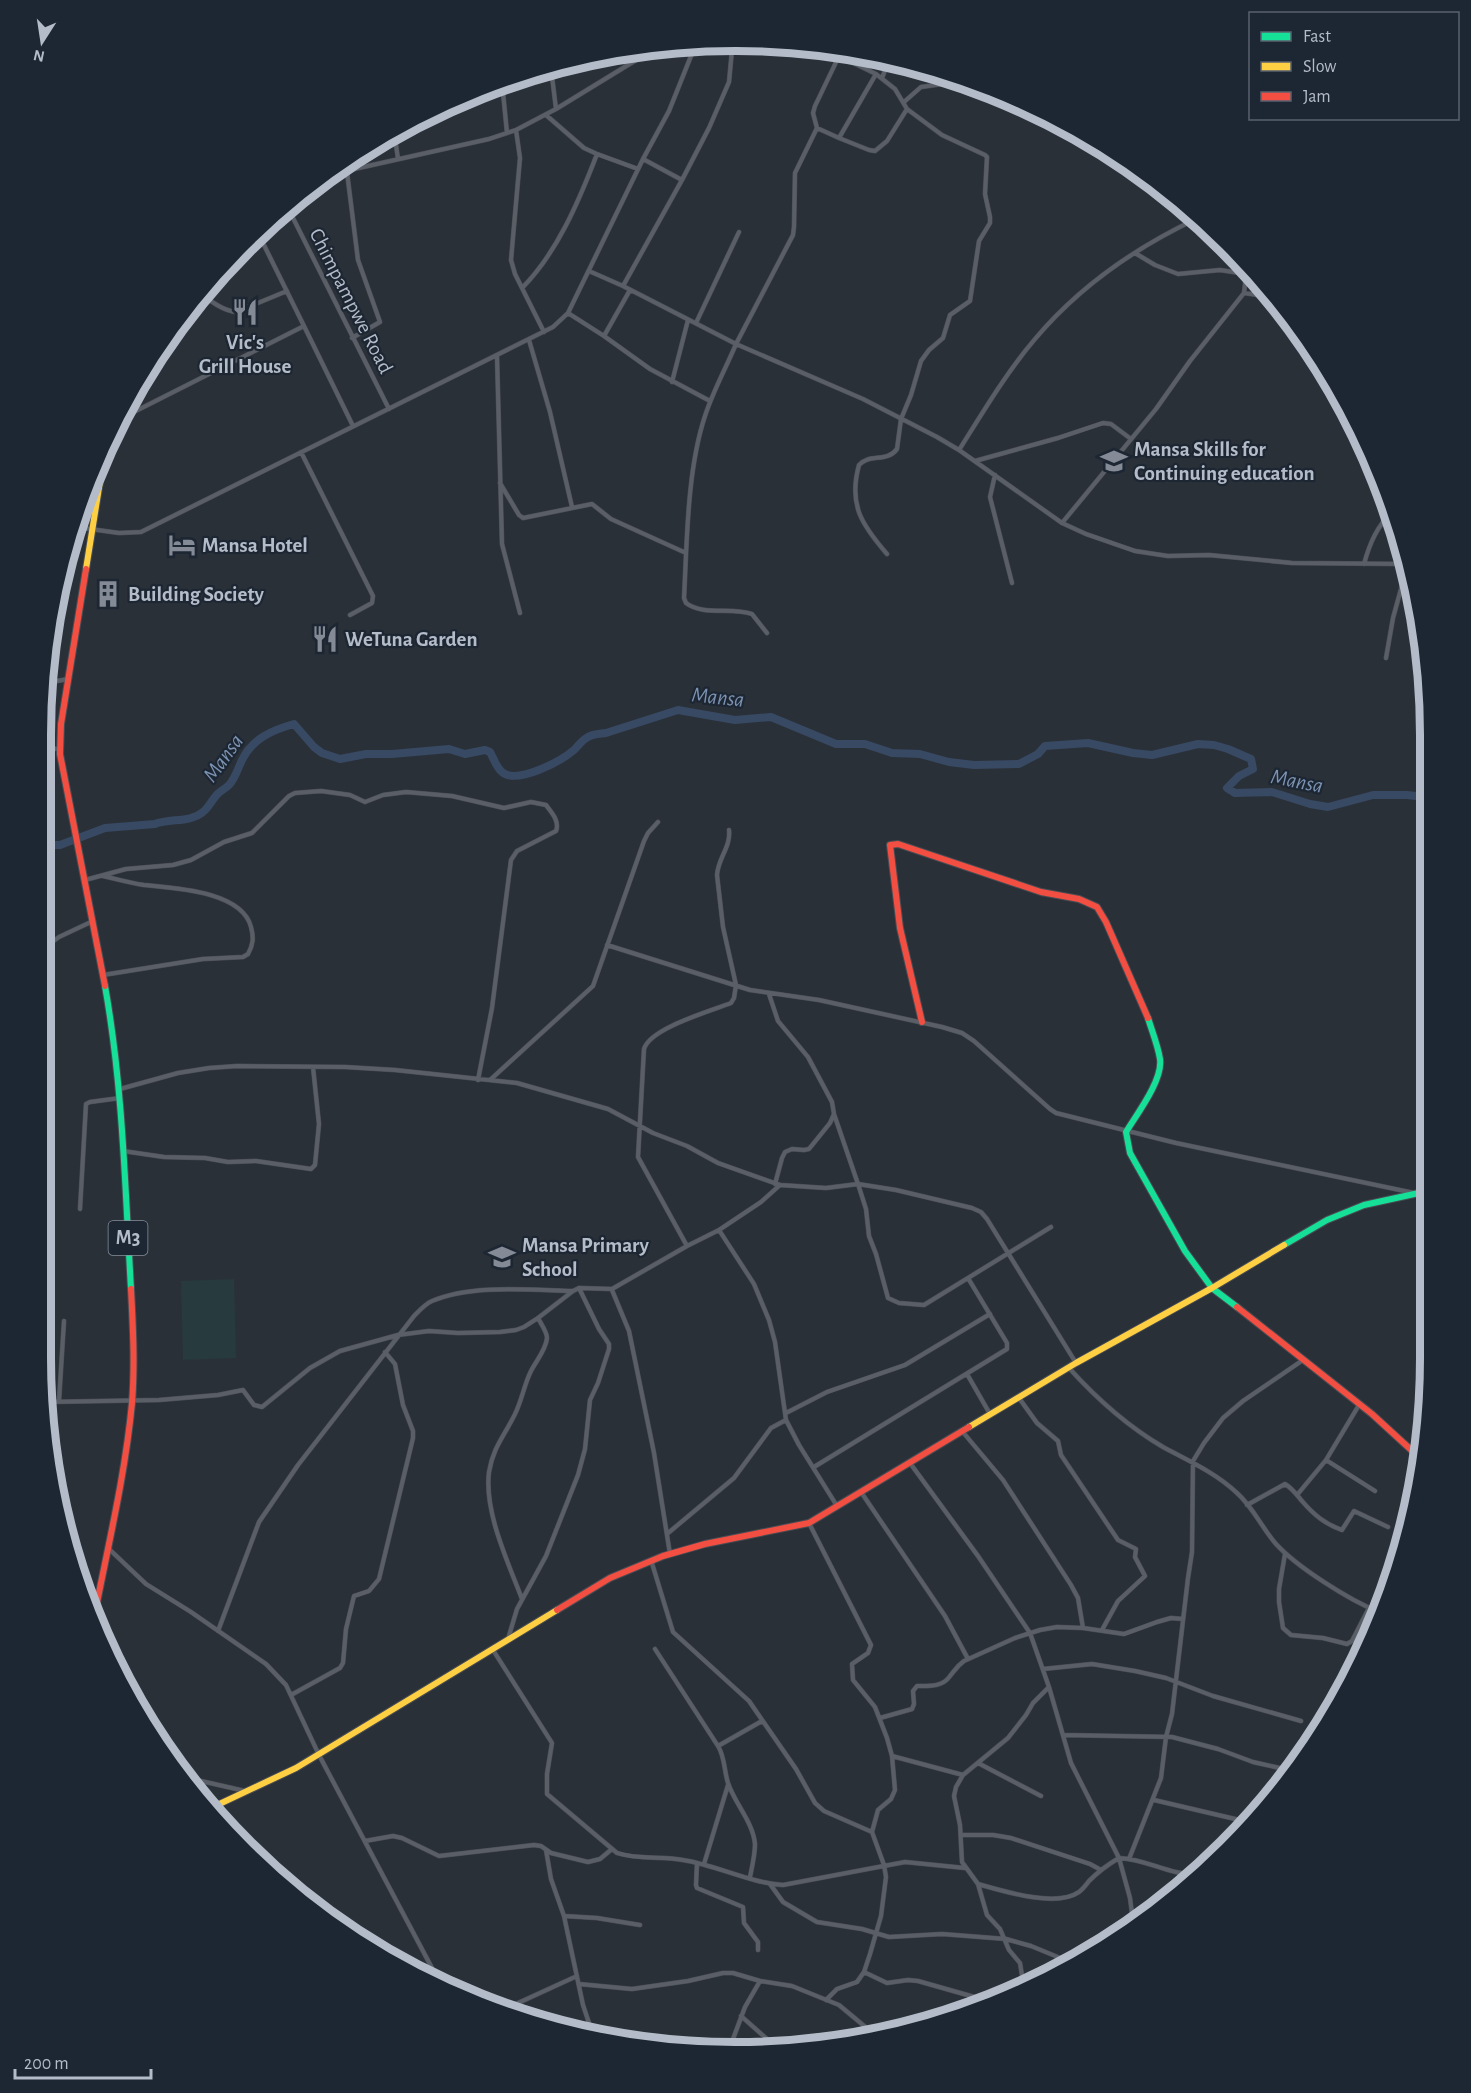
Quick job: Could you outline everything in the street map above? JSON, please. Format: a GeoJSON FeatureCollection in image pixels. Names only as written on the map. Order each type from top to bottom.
{"type":"FeatureCollection","features":[{"type":"Feature","properties":{"kind":"street"},"geometry":{"type":"LineString","coordinates":[[623,286],[682,180],[725,92],[731,71],[732,51]]}},
{"type":"Feature","properties":{"kind":"street"},"geometry":{"type":"LineString","coordinates":[[83,528],[130,534],[141,532],[553,327],[568,313],[669,111],[693,52]]}},
{"type":"Feature","properties":{"kind":"street"},"geometry":{"type":"LineString","coordinates":[[351,169],[516,130],[546,115],[639,58]]}},
{"type":"Feature","properties":{"kind":"street"},"geometry":{"type":"LineString","coordinates":[[767,633],[752,614],[730,609],[711,611],[694,608],[686,603],[684,598],[686,553],[694,456],[710,401],[736,344],[793,235],[795,172],[817,128],[813,113],[815,106],[838,59]]}},
{"type":"Feature","properties":{"kind":"street"},"geometry":{"type":"LineString","coordinates":[[850,61],[882,78],[895,89],[907,109],[942,135],[987,158],[985,194],[990,223],[978,247],[970,301],[950,315],[943,338],[929,350],[921,361],[901,419],[897,449],[889,456],[866,459],[859,465],[857,472],[856,502],[861,522],[887,554]]}},
{"type":"Feature","properties":{"kind":"street"},"geometry":{"type":"LineString","coordinates":[[882,78],[886,68]]}},
{"type":"Feature","properties":{"kind":"street"},"geometry":{"type":"LineString","coordinates":[[839,138],[876,74]]}},
{"type":"Feature","properties":{"kind":"street"},"geometry":{"type":"LineString","coordinates":[[552,76],[556,109]]}},
{"type":"Feature","properties":{"kind":"street"},"geometry":{"type":"LineString","coordinates":[[904,102],[921,87],[945,84]]}},
{"type":"Feature","properties":{"kind":"street"},"geometry":{"type":"LineString","coordinates":[[503,92],[507,133]]}},
{"type":"Feature","properties":{"kind":"street"},"geometry":{"type":"LineString","coordinates":[[817,128],[875,151],[887,141],[907,109]]}},
{"type":"Feature","properties":{"kind":"street"},"geometry":{"type":"LineString","coordinates":[[546,115],[577,142],[597,154],[638,170]]}},
{"type":"Feature","properties":{"kind":"street"},"geometry":{"type":"LineString","coordinates":[[516,130],[520,158],[511,260],[515,274],[544,332]]}},
{"type":"Feature","properties":{"kind":"street"},"geometry":{"type":"LineString","coordinates":[[396,142],[398,159]]}},
{"type":"Feature","properties":{"kind":"street"},"geometry":{"type":"LineString","coordinates":[[522,288],[543,265],[554,248],[597,154]]}},
{"type":"Feature","properties":{"kind":"street"},"geometry":{"type":"LineString","coordinates":[[643,159],[682,180]]}},
{"type":"Feature","properties":{"kind":"street"},"geometry":{"type":"LineString","coordinates":[[347,172],[358,260],[380,322],[352,338]]}},
{"type":"Feature","properties":{"kind":"street","name":"Chimpampwe Road"},"geometry":{"type":"LineString","coordinates":[[291,215],[389,409]]}},
{"type":"Feature","properties":{"kind":"street"},"geometry":{"type":"LineString","coordinates":[[959,450],[1004,379],[1058,313],[1096,280],[1134,253],[1189,223]]}},
{"type":"Feature","properties":{"kind":"street"},"geometry":{"type":"LineString","coordinates":[[696,323],[739,232]]}},
{"type":"Feature","properties":{"kind":"street"},"geometry":{"type":"LineString","coordinates":[[262,241],[353,426]]}},
{"type":"Feature","properties":{"kind":"street"},"geometry":{"type":"LineString","coordinates":[[1134,253],[1178,274],[1220,270],[1240,273]]}},
{"type":"Feature","properties":{"kind":"street"},"geometry":{"type":"LineString","coordinates":[[589,271],[736,344],[863,399],[901,419],[959,450],[1062,523],[1096,538],[1153,555],[1209,555],[1292,563],[1398,564]]}},
{"type":"Feature","properties":{"kind":"street"},"geometry":{"type":"LineString","coordinates":[[1062,523],[1156,409],[1190,361],[1244,294],[1245,279]]}},
{"type":"Feature","properties":{"kind":"street"},"geometry":{"type":"LineString","coordinates":[[604,336],[630,290]]}},
{"type":"Feature","properties":{"kind":"street"},"geometry":{"type":"LineString","coordinates":[[209,299],[223,308],[237,312],[287,291]]}},
{"type":"Feature","properties":{"kind":"street"},"geometry":{"type":"LineString","coordinates":[[1244,294],[1260,296]]}},
{"type":"Feature","properties":{"kind":"street"},"geometry":{"type":"LineString","coordinates":[[568,313],[650,369],[710,401]]}},
{"type":"Feature","properties":{"kind":"street"},"geometry":{"type":"LineString","coordinates":[[672,382],[688,320]]}},
{"type":"Feature","properties":{"kind":"street"},"geometry":{"type":"LineString","coordinates":[[133,413],[304,326]]}},
{"type":"Feature","properties":{"kind":"street"},"geometry":{"type":"LineString","coordinates":[[529,340],[550,412],[572,507]]}},
{"type":"Feature","properties":{"kind":"street"},"geometry":{"type":"LineString","coordinates":[[496,356],[502,544],[520,613]]}},
{"type":"Feature","properties":{"kind":"street"},"geometry":{"type":"LineString","coordinates":[[975,461],[1103,423],[1111,424],[1131,439]]}},
{"type":"Feature","properties":{"kind":"street"},"geometry":{"type":"LineString","coordinates":[[301,452],[372,596],[372,603],[369,606],[350,615]]}},
{"type":"Feature","properties":{"kind":"street"},"geometry":{"type":"LineString","coordinates":[[995,475],[990,497],[1012,583]]}},
{"type":"Feature","properties":{"kind":"street","name":"M3"},"geometry":{"type":"LineString","coordinates":[[95,1600],[108,1548],[125,1455],[132,1401],[133,1332],[120,1089],[115,1042],[104,975],[62,771],[60,749],[61,724],[100,480]]}},
{"type":"Feature","properties":{"kind":"street"},"geometry":{"type":"LineString","coordinates":[[499,482],[523,518],[592,504],[611,519],[686,553]]}},
{"type":"Feature","properties":{"kind":"street"},"geometry":{"type":"LineString","coordinates":[[1364,564],[1373,536],[1385,519]]}},
{"type":"Feature","properties":{"kind":"street"},"geometry":{"type":"LineString","coordinates":[[1386,658],[1392,618],[1403,583]]}},
{"type":"Feature","properties":{"kind":"street"},"geometry":{"type":"LineString","coordinates":[[53,682],[69,679]]}},
{"type":"Feature","properties":{"kind":"street"},"geometry":{"type":"LineString","coordinates":[[51,749],[60,749]]}},
{"type":"Feature","properties":{"kind":"street"},"geometry":{"type":"LineString","coordinates":[[84,880],[126,869],[172,865],[191,860],[224,842],[248,836],[289,796],[304,791],[350,795],[365,802],[383,795],[406,792],[452,796],[504,808],[531,802],[546,805],[557,821],[556,831],[517,851],[511,860],[492,1008],[478,1080]]}},
{"type":"Feature","properties":{"kind":"street"},"geometry":{"type":"LineString","coordinates":[[490,1080],[593,986],[644,841],[648,832],[658,822]]}},
{"type":"Feature","properties":{"kind":"street"},"geometry":{"type":"LineString","coordinates":[[687,1246],[638,1157],[644,1049],[645,1043],[680,1022],[731,1003],[734,998],[736,985],[723,927],[717,875],[717,868],[729,844],[729,830]]}},
{"type":"Feature","properties":{"kind":"street"},"geometry":{"type":"LineString","coordinates":[[922,1022],[900,928],[890,846],[898,844],[1041,892],[1079,899],[1097,908],[1106,922],[1147,1014],[1160,1059],[1157,1079],[1126,1131],[1130,1153],[1185,1251],[1212,1288],[1359,1404],[1413,1452]]}},
{"type":"Feature","properties":{"kind":"street"},"geometry":{"type":"LineString","coordinates":[[102,876],[221,899],[245,915],[253,938],[248,954],[243,957],[203,959],[104,975]]}},
{"type":"Feature","properties":{"kind":"street"},"geometry":{"type":"LineString","coordinates":[[51,942],[93,921]]}},
{"type":"Feature","properties":{"kind":"street"},"geometry":{"type":"LineString","coordinates":[[607,945],[769,994],[819,1000],[955,1031],[968,1037],[1050,1110],[1090,1123],[1417,1194]]}},
{"type":"Feature","properties":{"kind":"street"},"geometry":{"type":"LineString","coordinates":[[769,994],[778,1022],[808,1057],[832,1102],[866,1209],[869,1236],[888,1298],[899,1303],[924,1305],[1051,1227]]}},
{"type":"Feature","properties":{"kind":"street"},"geometry":{"type":"LineString","coordinates":[[123,1151],[164,1157],[205,1158],[228,1162],[256,1161],[311,1168],[315,1165],[319,1124],[313,1067]]}},
{"type":"Feature","properties":{"kind":"street"},"geometry":{"type":"LineString","coordinates":[[120,1089],[178,1073],[209,1068],[313,1067],[395,1070],[490,1080],[532,1086],[608,1109],[640,1127],[687,1146],[718,1163],[777,1185],[826,1188],[858,1184],[972,1208],[981,1212],[987,1219],[1076,1363]]}},
{"type":"Feature","properties":{"kind":"street"},"geometry":{"type":"LineString","coordinates":[[80,1209],[86,1104],[120,1098]]}},
{"type":"Feature","properties":{"kind":"street"},"geometry":{"type":"LineString","coordinates":[[53,1402],[132,1401],[210,1396],[243,1390],[254,1404],[262,1407],[310,1368],[326,1358],[358,1345],[429,1330],[500,1332],[524,1327],[573,1291],[579,1288],[612,1290],[719,1230],[761,1202],[777,1185],[785,1152],[792,1149],[809,1149],[830,1123],[834,1114]]}},
{"type":"Feature","properties":{"kind":"street"},"geometry":{"type":"LineString","coordinates":[[218,1805],[319,1755],[610,1578],[670,1554],[702,1545],[782,1531],[809,1522],[1076,1363],[1212,1288],[1327,1220],[1364,1205],[1420,1193]]}},
{"type":"Feature","properties":{"kind":"street"},"geometry":{"type":"LineString","coordinates":[[719,1230],[754,1284],[769,1320],[775,1342],[786,1419],[799,1445],[837,1506]]}},
{"type":"Feature","properties":{"kind":"street"},"geometry":{"type":"LineString","coordinates":[[814,1467],[1007,1349],[1007,1343],[968,1278]]}},
{"type":"Feature","properties":{"kind":"street"},"geometry":{"type":"LineString","coordinates":[[508,1640],[517,1609],[546,1556],[578,1474],[585,1449],[591,1400],[609,1349],[609,1344],[579,1288]]}},
{"type":"Feature","properties":{"kind":"street"},"geometry":{"type":"LineString","coordinates":[[612,1290],[629,1331],[654,1453],[670,1554]]}},
{"type":"Feature","properties":{"kind":"street"},"geometry":{"type":"LineString","coordinates":[[218,1631],[259,1522],[298,1465],[414,1316],[430,1302],[448,1296],[479,1291],[573,1291]]}},
{"type":"Feature","properties":{"kind":"street"},"geometry":{"type":"LineString","coordinates":[[786,1413],[827,1392],[905,1365],[990,1314]]}},
{"type":"Feature","properties":{"kind":"street"},"geometry":{"type":"LineString","coordinates":[[522,1600],[495,1521],[489,1495],[489,1474],[493,1454],[515,1416],[530,1373],[547,1340],[547,1335],[538,1318]]}},
{"type":"Feature","properties":{"kind":"street"},"geometry":{"type":"LineString","coordinates":[[59,1401],[64,1321]]}},
{"type":"Feature","properties":{"kind":"street"},"geometry":{"type":"LineString","coordinates":[[291,1695],[340,1668],[343,1663],[346,1629],[354,1596],[369,1591],[379,1579],[413,1438],[413,1431],[403,1405],[395,1364],[386,1352]]}},
{"type":"Feature","properties":{"kind":"street"},"geometry":{"type":"LineString","coordinates":[[1129,1859],[1161,1778],[1166,1737],[1172,1714],[1192,1552],[1193,1461],[1223,1418],[1243,1401],[1303,1360]]}},
{"type":"Feature","properties":{"kind":"street"},"geometry":{"type":"LineString","coordinates":[[1069,1368],[1094,1396],[1130,1426],[1163,1447],[1193,1461],[1237,1493],[1285,1554],[1341,1593],[1372,1609]]}},
{"type":"Feature","properties":{"kind":"street"},"geometry":{"type":"LineString","coordinates":[[967,1374],[991,1414]]}},
{"type":"Feature","properties":{"kind":"street"},"geometry":{"type":"LineString","coordinates":[[1019,1398],[1037,1423],[1058,1441],[1061,1455],[1118,1540],[1136,1549],[1135,1557],[1144,1576],[1118,1601],[1102,1630]]}},
{"type":"Feature","properties":{"kind":"street"},"geometry":{"type":"LineString","coordinates":[[1297,1495],[1326,1460],[1359,1404]]}},
{"type":"Feature","properties":{"kind":"street"},"geometry":{"type":"LineString","coordinates":[[666,1535],[734,1478],[771,1428],[786,1419]]}},
{"type":"Feature","properties":{"kind":"street"},"geometry":{"type":"LineString","coordinates":[[962,1431],[1003,1480],[1067,1578],[1078,1598],[1083,1628]]}},
{"type":"Feature","properties":{"kind":"street"},"geometry":{"type":"LineString","coordinates":[[1410,1449],[1414,1447]]}},
{"type":"Feature","properties":{"kind":"street"},"geometry":{"type":"LineString","coordinates":[[1326,1460],[1375,1491]]}},
{"type":"Feature","properties":{"kind":"street"},"geometry":{"type":"LineString","coordinates":[[909,1462],[978,1556],[1030,1633],[1049,1687],[1071,1763],[1119,1858],[1132,1915]]}},
{"type":"Feature","properties":{"kind":"street"},"geometry":{"type":"LineString","coordinates":[[1247,1505],[1285,1484],[1290,1486],[1310,1511],[1329,1526],[1342,1530],[1354,1511],[1388,1527]]}},
{"type":"Feature","properties":{"kind":"street"},"geometry":{"type":"LineString","coordinates":[[861,1492],[945,1616],[968,1659]]}},
{"type":"Feature","properties":{"kind":"street"},"geometry":{"type":"LineString","coordinates":[[809,1522],[871,1645],[868,1653],[852,1664],[851,1670],[856,1685],[875,1707],[880,1718],[892,1756],[894,1794],[878,1810],[872,1832],[886,1870],[885,1888],[876,1934],[864,1972],[857,1982],[837,1989],[826,2000]]}},
{"type":"Feature","properties":{"kind":"street"},"geometry":{"type":"LineString","coordinates":[[108,1548],[146,1584],[267,1664],[278,1674],[434,1971]]}},
{"type":"Feature","properties":{"kind":"street"},"geometry":{"type":"LineString","coordinates":[[1285,1554],[1279,1602],[1283,1628],[1286,1632],[1291,1635],[1323,1638],[1347,1644],[1352,1641],[1369,1608]]}},
{"type":"Feature","properties":{"kind":"street"},"geometry":{"type":"LineString","coordinates":[[651,1560],[673,1632],[749,1701],[796,1769],[815,1803],[824,1810],[872,1832]]}},
{"type":"Feature","properties":{"kind":"street"},"geometry":{"type":"LineString","coordinates":[[880,1718],[912,1709],[914,1688],[941,1684],[948,1680],[958,1665],[968,1659],[1030,1633],[1057,1628],[1083,1628],[1124,1634],[1171,1618],[1183,1619]]}},
{"type":"Feature","properties":{"kind":"street"},"geometry":{"type":"LineString","coordinates":[[655,1649],[722,1752],[728,1784],[754,1838],[750,1877]]}},
{"type":"Feature","properties":{"kind":"street"},"geometry":{"type":"LineString","coordinates":[[493,1650],[552,1743],[547,1774],[547,1794],[617,1853],[631,1857],[682,1859],[770,1884],[794,1884],[905,1862],[965,1868]]}},
{"type":"Feature","properties":{"kind":"street"},"geometry":{"type":"LineString","coordinates":[[1043,1669],[1100,1664],[1176,1682],[1213,1696],[1300,1721]]}},
{"type":"Feature","properties":{"kind":"street"},"geometry":{"type":"LineString","coordinates":[[1022,1978],[1020,1964],[1012,1955],[1000,1929],[987,1915],[978,1884],[965,1868],[961,1856],[961,1835],[954,1796],[963,1775],[1008,1738],[1033,1703],[1049,1687]]}},
{"type":"Feature","properties":{"kind":"street"},"geometry":{"type":"LineString","coordinates":[[718,1746],[762,1721]]}},
{"type":"Feature","properties":{"kind":"street"},"geometry":{"type":"LineString","coordinates":[[1063,1735],[1166,1737],[1218,1749],[1253,1762],[1283,1769]]}},
{"type":"Feature","properties":{"kind":"street"},"geometry":{"type":"LineString","coordinates":[[892,1756],[963,1775]]}},
{"type":"Feature","properties":{"kind":"street"},"geometry":{"type":"LineString","coordinates":[[978,1763],[1041,1796]]}},
{"type":"Feature","properties":{"kind":"street"},"geometry":{"type":"LineString","coordinates":[[197,1780],[249,1791]]}},
{"type":"Feature","properties":{"kind":"street"},"geometry":{"type":"LineString","coordinates":[[704,1864],[728,1784]]}},
{"type":"Feature","properties":{"kind":"street"},"geometry":{"type":"LineString","coordinates":[[1154,1800],[1240,1820]]}},
{"type":"Feature","properties":{"kind":"street"},"geometry":{"type":"LineString","coordinates":[[961,1835],[993,1835],[1011,1838],[1090,1864],[1101,1870]]}},
{"type":"Feature","properties":{"kind":"street"},"geometry":{"type":"LineString","coordinates":[[365,1841],[393,1836],[439,1856],[516,1845],[534,1845],[551,1853],[588,1862],[600,1859],[612,1849]]}},
{"type":"Feature","properties":{"kind":"street"},"geometry":{"type":"LineString","coordinates":[[546,1849],[551,1880],[564,1916],[590,2026]]}},
{"type":"Feature","properties":{"kind":"street"},"geometry":{"type":"LineString","coordinates":[[978,1884],[1032,1897],[1055,1898],[1080,1892],[1101,1870],[1119,1858],[1167,1871],[1185,1873]]}},
{"type":"Feature","properties":{"kind":"street"},"geometry":{"type":"LineString","coordinates":[[697,1863],[697,1888],[743,1907],[744,1923],[758,1942],[758,1950]]}},
{"type":"Feature","properties":{"kind":"street"},"geometry":{"type":"LineString","coordinates":[[770,1884],[783,1902],[817,1922],[898,1937],[942,1934],[1006,1940],[1062,1959]]}},
{"type":"Feature","properties":{"kind":"street"},"geometry":{"type":"LineString","coordinates":[[564,1916],[597,1918],[640,1925]]}},
{"type":"Feature","properties":{"kind":"street"},"geometry":{"type":"LineString","coordinates":[[864,1972],[887,1983],[918,1981],[977,1998]]}},
{"type":"Feature","properties":{"kind":"street"},"geometry":{"type":"LineString","coordinates":[[579,1984],[632,1989],[733,1973],[760,1981],[792,1986],[838,2005],[868,2029]]}},
{"type":"Feature","properties":{"kind":"street"},"geometry":{"type":"LineString","coordinates":[[513,2005],[577,1976]]}},
{"type":"Feature","properties":{"kind":"street"},"geometry":{"type":"LineString","coordinates":[[732,2042],[741,2016],[760,1981]]}},
{"type":"Feature","properties":{"kind":"street"},"geometry":{"type":"LineString","coordinates":[[741,2016],[769,2041]]}},
{"type":"Feature","properties":{"kind":"green space"},"geometry":{"type":"Polygon","coordinates":[[[234,1279],[236,1358],[183,1360],[181,1281],[234,1279]]]}},
{"type":"Feature","properties":{"kind":"waterway","name":"Mansa"},"geometry":{"type":"LineString","coordinates":[[51,845],[60,845],[105,828],[192,818],[203,812],[218,793],[231,783],[251,746],[271,732],[294,724],[314,747],[322,753],[340,759],[366,754],[449,749],[465,754],[485,750],[490,752],[502,772],[518,776],[539,770],[559,760],[590,736],[678,710],[735,720],[771,717],[836,744],[865,744],[892,753],[920,754],[949,762],[974,765],[1019,764],[1038,754],[1045,746],[1088,743],[1152,755],[1198,744],[1214,745],[1251,759],[1253,769],[1239,776],[1227,788],[1235,793],[1272,792],[1328,807],[1373,795],[1420,796]]}},
{"type":"Feature","properties":{"kind":"traffic: fast"},"geometry":{"type":"LineString","coordinates":[[105,986],[120,1099],[131,1289]]}},
{"type":"Feature","properties":{"kind":"traffic: fast"},"geometry":{"type":"LineString","coordinates":[[1148,1018],[1159,1054],[1160,1067],[1158,1077],[1148,1097],[1126,1132],[1130,1153],[1185,1251],[1212,1288],[1237,1307]]}},
{"type":"Feature","properties":{"kind":"traffic: fast"},"geometry":{"type":"LineString","coordinates":[[1284,1245],[1327,1220],[1364,1205],[1420,1193]]}},
{"type":"Feature","properties":{"kind":"traffic: slow"},"geometry":{"type":"LineString","coordinates":[[86,569],[100,482]]}},
{"type":"Feature","properties":{"kind":"traffic: slow"},"geometry":{"type":"LineString","coordinates":[[969,1427],[1076,1363],[1212,1288],[1284,1245]]}},
{"type":"Feature","properties":{"kind":"traffic: slow"},"geometry":{"type":"LineString","coordinates":[[218,1805],[296,1768],[557,1610]]}},
{"type":"Feature","properties":{"kind":"traffic: jam"},"geometry":{"type":"LineString","coordinates":[[86,569],[61,724],[60,754],[105,986]]}},
{"type":"Feature","properties":{"kind":"traffic: jam"},"geometry":{"type":"LineString","coordinates":[[922,1022],[900,928],[890,845],[898,844],[1041,892],[1079,899],[1097,907],[1106,922],[1148,1018]]}},
{"type":"Feature","properties":{"kind":"traffic: jam"},"geometry":{"type":"LineString","coordinates":[[97,1603],[129,1431],[133,1374],[131,1289]]}},
{"type":"Feature","properties":{"kind":"traffic: jam"},"geometry":{"type":"LineString","coordinates":[[1237,1307],[1372,1414],[1413,1452]]}},
{"type":"Feature","properties":{"kind":"traffic: jam"},"geometry":{"type":"LineString","coordinates":[[557,1610],[610,1578],[663,1556],[705,1544],[809,1523],[969,1427]]}},
{"type":"Feature","properties":{"kind":"place","name":"Vic's Grill House"},"geometry":{"type":"Point","coordinates":[245,312]}},
{"type":"Feature","properties":{"kind":"place","name":"Mansa Skills for Continuing education"},"geometry":{"type":"Point","coordinates":[1114,461]}},
{"type":"Feature","properties":{"kind":"place","name":"Mansa Hotel"},"geometry":{"type":"Point","coordinates":[182,545]}},
{"type":"Feature","properties":{"kind":"place","name":"Building Society"},"geometry":{"type":"Point","coordinates":[108,594]}},
{"type":"Feature","properties":{"kind":"place","name":"WeTuna Garden"},"geometry":{"type":"Point","coordinates":[325,639]}},
{"type":"Feature","properties":{"kind":"place","name":"Mansa Primary School"},"geometry":{"type":"Point","coordinates":[502,1257]}}]}
